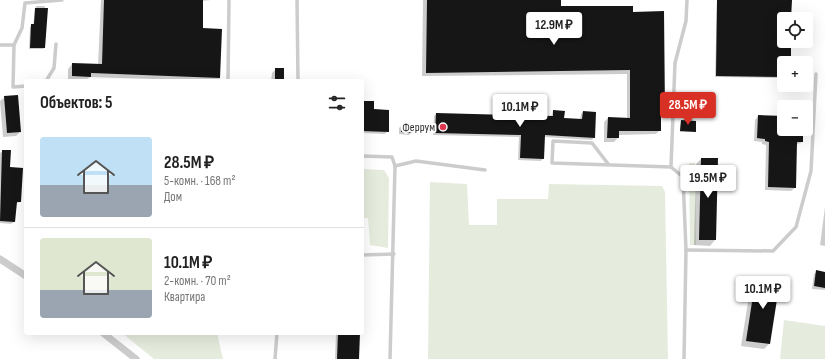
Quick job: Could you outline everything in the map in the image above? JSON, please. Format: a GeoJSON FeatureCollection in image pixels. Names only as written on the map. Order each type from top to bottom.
{"type":"FeatureCollection","features":[{"type":"Feature","properties":{"kind":"street"},"geometry":{"type":"LineString","coordinates":[[2,262],[24,275]]}},
{"type":"Feature","properties":{"kind":"street"},"geometry":{"type":"LineString","coordinates":[[106,335],[136,359]]}},
{"type":"Feature","properties":{"kind":"lane"},"geometry":{"type":"LineString","coordinates":[[24,86],[13,87],[14,45],[22,28],[25,3],[62,0]]}},
{"type":"Feature","properties":{"kind":"lane"},"geometry":{"type":"LineString","coordinates":[[228,79],[229,0]]}},
{"type":"Feature","properties":{"kind":"lane"},"geometry":{"type":"LineString","coordinates":[[297,0],[298,79]]}},
{"type":"Feature","properties":{"kind":"lane"},"geometry":{"type":"LineString","coordinates":[[671,167],[675,63],[686,21],[687,0]]}},
{"type":"Feature","properties":{"kind":"lane"},"geometry":{"type":"LineString","coordinates":[[47,79],[54,68],[56,44]]}},
{"type":"Feature","properties":{"kind":"lane"},"geometry":{"type":"LineString","coordinates":[[0,45],[14,45]]}},
{"type":"Feature","properties":{"kind":"lane"},"geometry":{"type":"LineString","coordinates":[[686,250],[773,251],[796,227],[811,170],[816,74]]}},
{"type":"Feature","properties":{"kind":"lane"},"geometry":{"type":"LineString","coordinates":[[609,165],[592,143],[553,141],[552,163],[609,165],[671,167],[683,177],[686,250],[684,359]]}},
{"type":"Feature","properties":{"kind":"lane"},"geometry":{"type":"LineString","coordinates":[[364,156],[392,157],[395,166],[394,254],[390,359]]}},
{"type":"Feature","properties":{"kind":"lane"},"geometry":{"type":"LineString","coordinates":[[395,166],[416,161],[485,170]]}},
{"type":"Feature","properties":{"kind":"lane"},"geometry":{"type":"LineString","coordinates":[[364,255],[394,254]]}},
{"type":"Feature","properties":{"kind":"lane"},"geometry":{"type":"LineString","coordinates":[[275,359],[277,335]]}},
{"type":"Feature","properties":{"kind":"green space"},"geometry":{"type":"Polygon","coordinates":[[[689,163],[695,163],[696,245],[690,245],[689,163]]]}},
{"type":"Feature","properties":{"kind":"green space"},"geometry":{"type":"Polygon","coordinates":[[[364,169],[384,170],[389,178],[388,248],[370,245],[368,218],[364,218],[364,169]]]}},
{"type":"Feature","properties":{"kind":"green space"},"geometry":{"type":"Polygon","coordinates":[[[430,182],[467,184],[469,225],[497,225],[497,199],[548,199],[549,184],[662,186],[665,192],[668,359],[428,359],[430,182]]]}},
{"type":"Feature","properties":{"kind":"green space"},"geometry":{"type":"Polygon","coordinates":[[[784,320],[825,326],[825,359],[780,359],[784,320]]]}},
{"type":"Feature","properties":{"kind":"green space"},"geometry":{"type":"Polygon","coordinates":[[[124,335],[217,335],[223,359],[154,359],[124,335]]]}},
{"type":"Feature","properties":{"kind":"building"},"geometry":{"type":"Polygon","coordinates":[[[104,0],[203,0],[203,28],[222,29],[220,78],[91,73],[91,77],[72,76],[72,63],[102,64],[104,0]]]}},
{"type":"Feature","properties":{"kind":"building"},"geometry":{"type":"Polygon","coordinates":[[[427,0],[561,0],[561,6],[633,6],[633,12],[664,11],[665,112],[661,112],[661,131],[619,131],[619,138],[607,138],[608,117],[630,118],[630,70],[426,73],[427,0]]]}},
{"type":"Feature","properties":{"kind":"building"},"geometry":{"type":"Polygon","coordinates":[[[717,0],[792,0],[791,12],[777,12],[777,48],[791,48],[791,56],[777,56],[777,77],[716,76],[717,0]]]}},
{"type":"Feature","properties":{"kind":"building"},"geometry":{"type":"Polygon","coordinates":[[[35,8],[48,8],[45,48],[30,48],[31,24],[34,24],[35,8]]]}},
{"type":"Feature","properties":{"kind":"building"},"geometry":{"type":"Polygon","coordinates":[[[275,68],[284,68],[284,79],[275,79],[275,68]]]}},
{"type":"Feature","properties":{"kind":"building"},"geometry":{"type":"Polygon","coordinates":[[[18,95],[21,132],[7,133],[4,96],[18,95]]]}},
{"type":"Feature","properties":{"kind":"building"},"geometry":{"type":"Polygon","coordinates":[[[364,101],[374,101],[374,109],[389,110],[389,132],[364,131],[364,101]]]}},
{"type":"Feature","properties":{"kind":"building"},"geometry":{"type":"Polygon","coordinates":[[[553,110],[565,111],[564,118],[582,119],[583,111],[596,112],[595,138],[545,135],[544,159],[520,158],[521,135],[435,133],[436,113],[553,116],[553,110]]]}},
{"type":"Feature","properties":{"kind":"building"},"geometry":{"type":"Polygon","coordinates":[[[758,115],[777,116],[777,136],[803,136],[803,142],[797,142],[796,188],[768,187],[769,142],[765,141],[765,139],[757,138],[758,115]]]}},
{"type":"Feature","properties":{"kind":"building"},"geometry":{"type":"Polygon","coordinates":[[[681,120],[696,121],[696,132],[680,131],[681,120]]]}},
{"type":"Feature","properties":{"kind":"building"},"geometry":{"type":"Polygon","coordinates":[[[401,125],[413,125],[413,133],[401,132],[401,125]]]}},
{"type":"Feature","properties":{"kind":"building"},"geometry":{"type":"Polygon","coordinates":[[[2,150],[11,150],[10,167],[23,168],[21,202],[17,202],[15,222],[0,221],[2,150]]]}},
{"type":"Feature","properties":{"kind":"building"},"geometry":{"type":"Polygon","coordinates":[[[701,158],[718,158],[716,240],[699,240],[701,158]]]}},
{"type":"Feature","properties":{"kind":"building"},"geometry":{"type":"Polygon","coordinates":[[[816,270],[825,272],[825,288],[814,286],[816,270]]]}},
{"type":"Feature","properties":{"kind":"building"},"geometry":{"type":"Polygon","coordinates":[[[756,276],[780,280],[770,344],[746,341],[756,276]]]}},
{"type":"Feature","properties":{"kind":"building"},"geometry":{"type":"Polygon","coordinates":[[[338,335],[360,335],[359,359],[337,359],[338,335]]]}},
{"type":"Feature","properties":{"kind":"place","name":"Феррум"},"geometry":{"type":"Point","coordinates":[443,127]}}]}
